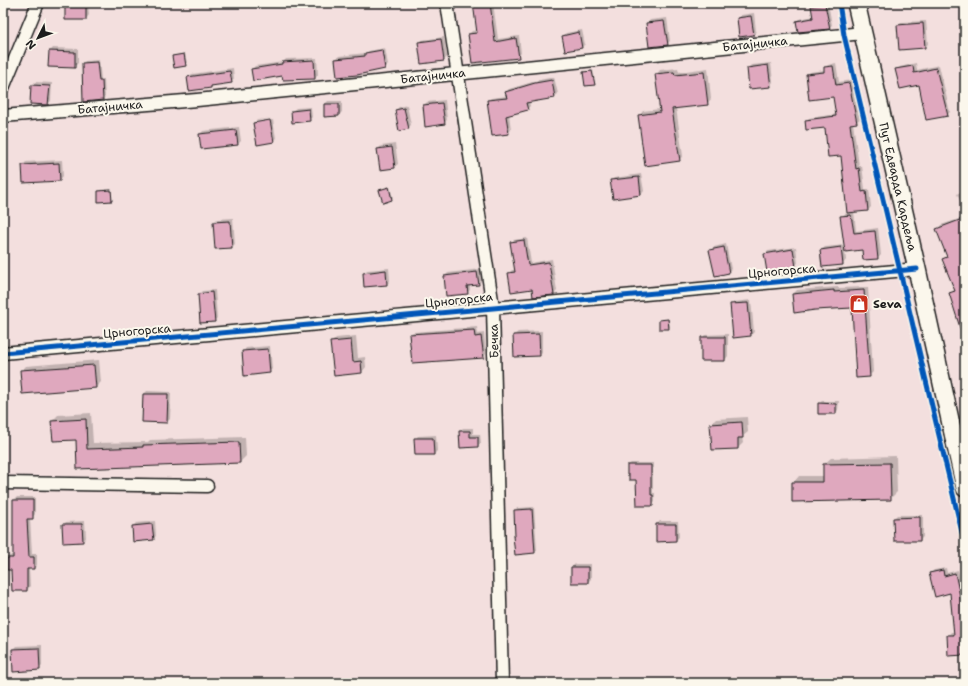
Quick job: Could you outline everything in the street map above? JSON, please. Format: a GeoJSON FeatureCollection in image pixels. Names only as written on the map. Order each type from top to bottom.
{"type":"FeatureCollection","features":[{"type":"Feature","properties":{"kind":"main road","name":"Пут Едварда Кардеља"},"geometry":{"type":"LineString","coordinates":[[856,3],[965,488]]}},
{"type":"Feature","properties":{"kind":"street"},"geometry":{"type":"LineString","coordinates":[[3,88],[38,3]]}},
{"type":"Feature","properties":{"kind":"street","name":"Бечка"},"geometry":{"type":"LineString","coordinates":[[447,3],[493,307],[502,683]]}},
{"type":"Feature","properties":{"kind":"street","name":"Батајничка"},"geometry":{"type":"LineString","coordinates":[[3,116],[197,100],[863,33]]}},
{"type":"Feature","properties":{"kind":"street","name":"Црногорска"},"geometry":{"type":"LineString","coordinates":[[3,353],[917,269]]}},
{"type":"Feature","properties":{"kind":"street"},"geometry":{"type":"LineString","coordinates":[[3,483],[207,486]]}},
{"type":"Feature","properties":{"kind":"building"},"geometry":{"type":"Polygon","coordinates":[[[65,3],[86,3],[86,20],[65,20],[65,3]]]}},
{"type":"Feature","properties":{"kind":"building"},"geometry":{"type":"Polygon","coordinates":[[[473,3],[490,3],[495,42],[516,38],[519,58],[472,63],[468,34],[477,33],[473,3]]]}},
{"type":"Feature","properties":{"kind":"building"},"geometry":{"type":"Polygon","coordinates":[[[825,4],[830,29],[798,32],[796,21],[813,18],[811,6],[825,4]]]}},
{"type":"Feature","properties":{"kind":"building"},"geometry":{"type":"Polygon","coordinates":[[[751,16],[754,35],[739,37],[737,18],[751,16]]]}},
{"type":"Feature","properties":{"kind":"building"},"geometry":{"type":"Polygon","coordinates":[[[664,21],[668,45],[649,47],[646,23],[664,21]]]}},
{"type":"Feature","properties":{"kind":"building"},"geometry":{"type":"Polygon","coordinates":[[[923,23],[925,48],[899,50],[897,25],[923,23]]]}},
{"type":"Feature","properties":{"kind":"building"},"geometry":{"type":"Polygon","coordinates":[[[579,32],[582,48],[565,51],[562,36],[579,32]]]}},
{"type":"Feature","properties":{"kind":"building"},"geometry":{"type":"Polygon","coordinates":[[[441,39],[444,61],[421,64],[418,42],[441,39]]]}},
{"type":"Feature","properties":{"kind":"building"},"geometry":{"type":"Polygon","coordinates":[[[382,50],[385,69],[357,75],[337,77],[335,59],[365,56],[365,53],[382,50]]]}},
{"type":"Feature","properties":{"kind":"building"},"geometry":{"type":"Polygon","coordinates":[[[49,51],[75,52],[75,68],[48,67],[49,51]]]}},
{"type":"Feature","properties":{"kind":"building"},"geometry":{"type":"Polygon","coordinates":[[[184,54],[186,66],[174,68],[172,56],[184,54]]]}},
{"type":"Feature","properties":{"kind":"building"},"geometry":{"type":"Polygon","coordinates":[[[314,60],[315,79],[283,80],[282,76],[253,81],[251,69],[282,64],[282,62],[314,60]]]}},
{"type":"Feature","properties":{"kind":"building"},"geometry":{"type":"Polygon","coordinates":[[[97,62],[99,81],[102,81],[103,100],[83,102],[82,63],[97,62]]]}},
{"type":"Feature","properties":{"kind":"building"},"geometry":{"type":"Polygon","coordinates":[[[768,65],[771,87],[749,89],[747,68],[768,65]]]}},
{"type":"Feature","properties":{"kind":"building"},"geometry":{"type":"Polygon","coordinates":[[[833,66],[836,85],[849,83],[857,123],[850,124],[856,169],[859,168],[862,192],[866,191],[868,211],[847,213],[841,156],[828,157],[825,128],[806,130],[805,120],[836,116],[833,97],[809,100],[806,74],[824,72],[824,67],[833,66]]]}},
{"type":"Feature","properties":{"kind":"building"},"geometry":{"type":"Polygon","coordinates":[[[913,66],[914,73],[936,68],[948,116],[926,120],[919,85],[900,89],[895,69],[913,66]]]}},
{"type":"Feature","properties":{"kind":"building"},"geometry":{"type":"Polygon","coordinates":[[[230,71],[232,83],[189,91],[187,77],[230,71]]]}},
{"type":"Feature","properties":{"kind":"building"},"geometry":{"type":"Polygon","coordinates":[[[592,71],[595,85],[585,86],[583,72],[592,71]]]}},
{"type":"Feature","properties":{"kind":"building"},"geometry":{"type":"Polygon","coordinates":[[[674,72],[675,75],[704,72],[708,105],[672,109],[680,161],[645,166],[638,115],[660,112],[655,74],[674,72]]]}},
{"type":"Feature","properties":{"kind":"building"},"geometry":{"type":"Polygon","coordinates":[[[552,80],[555,98],[526,103],[528,110],[506,116],[509,134],[492,136],[487,100],[507,98],[505,92],[535,83],[552,80]]]}},
{"type":"Feature","properties":{"kind":"building"},"geometry":{"type":"Polygon","coordinates":[[[31,85],[50,86],[48,105],[30,104],[31,85]]]}},
{"type":"Feature","properties":{"kind":"building"},"geometry":{"type":"Polygon","coordinates":[[[442,103],[445,124],[425,127],[423,105],[442,103]]]}},
{"type":"Feature","properties":{"kind":"building"},"geometry":{"type":"Polygon","coordinates":[[[324,104],[339,104],[339,116],[324,117],[324,104]]]}},
{"type":"Feature","properties":{"kind":"building"},"geometry":{"type":"Polygon","coordinates":[[[404,108],[409,129],[399,131],[395,110],[404,108]]]}},
{"type":"Feature","properties":{"kind":"building"},"geometry":{"type":"Polygon","coordinates":[[[309,109],[310,121],[292,123],[291,111],[309,109]]]}},
{"type":"Feature","properties":{"kind":"building"},"geometry":{"type":"Polygon","coordinates":[[[270,120],[274,142],[257,145],[253,123],[270,120]]]}},
{"type":"Feature","properties":{"kind":"building"},"geometry":{"type":"Polygon","coordinates":[[[236,130],[238,145],[201,149],[199,134],[236,130]]]}},
{"type":"Feature","properties":{"kind":"building"},"geometry":{"type":"Polygon","coordinates":[[[392,147],[395,168],[380,170],[377,149],[392,147]]]}},
{"type":"Feature","properties":{"kind":"building"},"geometry":{"type":"Polygon","coordinates":[[[59,163],[60,181],[23,183],[22,165],[59,163]]]}},
{"type":"Feature","properties":{"kind":"building"},"geometry":{"type":"Polygon","coordinates":[[[639,177],[641,195],[613,199],[610,180],[639,177]]]}},
{"type":"Feature","properties":{"kind":"building"},"geometry":{"type":"Polygon","coordinates":[[[389,187],[392,200],[383,203],[379,190],[389,187]]]}},
{"type":"Feature","properties":{"kind":"building"},"geometry":{"type":"Polygon","coordinates":[[[111,190],[112,201],[98,202],[98,191],[111,190]]]}},
{"type":"Feature","properties":{"kind":"building"},"geometry":{"type":"Polygon","coordinates":[[[851,215],[854,233],[875,231],[878,259],[863,260],[862,250],[845,252],[840,216],[851,215]]]}},
{"type":"Feature","properties":{"kind":"building"},"geometry":{"type":"Polygon","coordinates":[[[965,218],[965,336],[963,337],[949,293],[955,291],[942,259],[947,257],[936,229],[965,218]]]}},
{"type":"Feature","properties":{"kind":"building"},"geometry":{"type":"Polygon","coordinates":[[[230,221],[232,248],[215,249],[213,222],[230,221]]]}},
{"type":"Feature","properties":{"kind":"building"},"geometry":{"type":"Polygon","coordinates":[[[524,240],[528,265],[549,262],[554,295],[533,297],[532,289],[511,292],[508,273],[515,272],[510,242],[524,240]]]}},
{"type":"Feature","properties":{"kind":"building"},"geometry":{"type":"Polygon","coordinates":[[[724,247],[729,273],[715,276],[709,250],[724,247]]]}},
{"type":"Feature","properties":{"kind":"building"},"geometry":{"type":"Polygon","coordinates":[[[841,247],[843,265],[822,267],[820,250],[841,247]]]}},
{"type":"Feature","properties":{"kind":"building"},"geometry":{"type":"Polygon","coordinates":[[[793,249],[796,267],[767,272],[764,254],[793,249]]]}},
{"type":"Feature","properties":{"kind":"building"},"geometry":{"type":"Polygon","coordinates":[[[386,270],[387,285],[364,287],[363,273],[386,270]]]}},
{"type":"Feature","properties":{"kind":"building"},"geometry":{"type":"Polygon","coordinates":[[[477,272],[479,285],[467,286],[468,294],[446,296],[444,276],[477,272]]]}},
{"type":"Feature","properties":{"kind":"building"},"geometry":{"type":"Polygon","coordinates":[[[834,290],[834,292],[864,290],[870,377],[856,378],[852,308],[794,313],[792,294],[834,290]]]}},
{"type":"Feature","properties":{"kind":"building"},"geometry":{"type":"Polygon","coordinates":[[[212,292],[215,322],[200,323],[198,294],[212,292]]]}},
{"type":"Feature","properties":{"kind":"building"},"geometry":{"type":"Polygon","coordinates":[[[748,303],[751,336],[733,338],[730,304],[748,303]]]}},
{"type":"Feature","properties":{"kind":"building"},"geometry":{"type":"Polygon","coordinates":[[[668,319],[669,329],[659,329],[659,320],[668,319]]]}},
{"type":"Feature","properties":{"kind":"building"},"geometry":{"type":"Polygon","coordinates":[[[474,330],[475,337],[481,336],[484,358],[412,363],[409,334],[474,330]]]}},
{"type":"Feature","properties":{"kind":"building"},"geometry":{"type":"Polygon","coordinates":[[[539,334],[540,356],[514,357],[513,335],[539,334]]]}},
{"type":"Feature","properties":{"kind":"building"},"geometry":{"type":"Polygon","coordinates":[[[701,337],[725,337],[725,361],[701,361],[701,337]]]}},
{"type":"Feature","properties":{"kind":"building"},"geometry":{"type":"Polygon","coordinates":[[[351,340],[353,362],[361,361],[362,373],[334,376],[330,342],[351,340]]]}},
{"type":"Feature","properties":{"kind":"building"},"geometry":{"type":"Polygon","coordinates":[[[268,349],[270,373],[244,376],[242,351],[268,349]]]}},
{"type":"Feature","properties":{"kind":"building"},"geometry":{"type":"Polygon","coordinates":[[[94,365],[96,388],[22,394],[20,370],[94,365]]]}},
{"type":"Feature","properties":{"kind":"building"},"geometry":{"type":"Polygon","coordinates":[[[143,394],[168,394],[167,423],[142,422],[143,394]]]}},
{"type":"Feature","properties":{"kind":"building"},"geometry":{"type":"Polygon","coordinates":[[[818,403],[836,404],[836,414],[818,414],[818,403]]]}},
{"type":"Feature","properties":{"kind":"building"},"geometry":{"type":"Polygon","coordinates":[[[86,419],[87,449],[143,447],[143,445],[239,442],[240,463],[77,469],[76,440],[53,441],[51,421],[86,419]]]}},
{"type":"Feature","properties":{"kind":"building"},"geometry":{"type":"Polygon","coordinates":[[[742,422],[743,438],[738,438],[738,449],[712,450],[710,424],[742,422]]]}},
{"type":"Feature","properties":{"kind":"building"},"geometry":{"type":"Polygon","coordinates":[[[459,431],[470,431],[470,437],[478,437],[478,447],[460,448],[459,431]]]}},
{"type":"Feature","properties":{"kind":"building"},"geometry":{"type":"Polygon","coordinates":[[[414,438],[433,438],[434,455],[415,455],[414,438]]]}},
{"type":"Feature","properties":{"kind":"building"},"geometry":{"type":"Polygon","coordinates":[[[890,463],[891,500],[792,502],[792,482],[823,482],[823,464],[890,463]]]}},
{"type":"Feature","properties":{"kind":"building"},"geometry":{"type":"Polygon","coordinates":[[[627,465],[651,465],[651,495],[653,495],[653,506],[637,506],[636,480],[629,480],[629,475],[627,475],[627,465]]]}},
{"type":"Feature","properties":{"kind":"building"},"geometry":{"type":"Polygon","coordinates":[[[13,500],[33,500],[33,519],[27,519],[29,557],[34,557],[34,569],[27,569],[27,591],[12,591],[11,570],[7,570],[7,558],[13,558],[13,500]]]}},
{"type":"Feature","properties":{"kind":"building"},"geometry":{"type":"Polygon","coordinates":[[[532,509],[535,553],[515,555],[513,536],[515,536],[514,510],[532,509]]]}},
{"type":"Feature","properties":{"kind":"building"},"geometry":{"type":"Polygon","coordinates":[[[920,517],[920,541],[894,541],[893,518],[920,517]]]}},
{"type":"Feature","properties":{"kind":"building"},"geometry":{"type":"Polygon","coordinates":[[[62,524],[82,524],[83,542],[63,543],[62,524]]]}},
{"type":"Feature","properties":{"kind":"building"},"geometry":{"type":"Polygon","coordinates":[[[152,524],[154,540],[133,542],[132,526],[152,524]]]}},
{"type":"Feature","properties":{"kind":"building"},"geometry":{"type":"Polygon","coordinates":[[[656,524],[676,524],[676,541],[656,542],[656,524]]]}},
{"type":"Feature","properties":{"kind":"building"},"geometry":{"type":"Polygon","coordinates":[[[571,567],[588,567],[588,583],[571,583],[571,567]]]}},
{"type":"Feature","properties":{"kind":"building"},"geometry":{"type":"Polygon","coordinates":[[[943,570],[944,576],[955,573],[962,605],[965,605],[965,655],[948,656],[947,635],[954,635],[950,593],[935,597],[929,573],[943,570]]]}},
{"type":"Feature","properties":{"kind":"building"},"geometry":{"type":"Polygon","coordinates":[[[39,648],[40,670],[13,672],[12,649],[39,648]]]}},
{"type":"Feature","properties":{"kind":"cycle path"},"geometry":{"type":"LineString","coordinates":[[839,3],[844,35],[965,545]]}},
{"type":"Feature","properties":{"kind":"cycle path"},"geometry":{"type":"LineString","coordinates":[[3,353],[917,269]]}},
{"type":"Feature","properties":{"kind":"place","name":"Seva"},"geometry":{"type":"Point","coordinates":[859,304]}}]}
